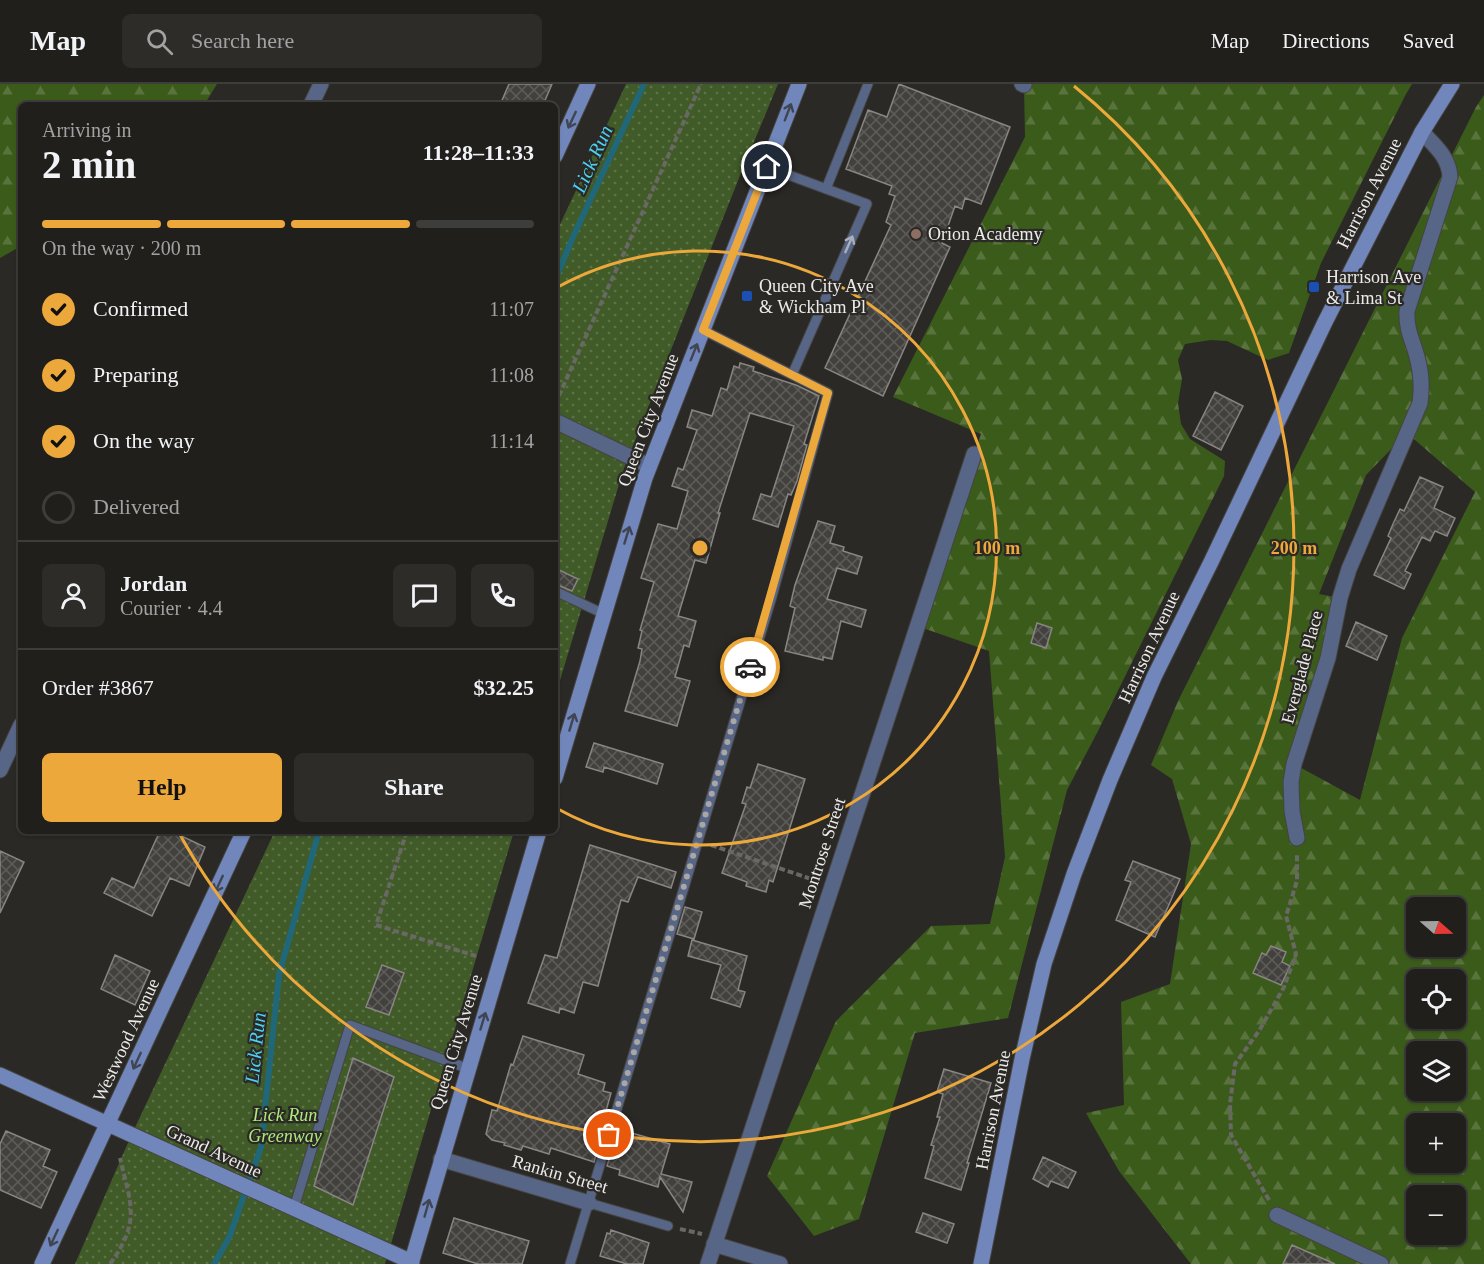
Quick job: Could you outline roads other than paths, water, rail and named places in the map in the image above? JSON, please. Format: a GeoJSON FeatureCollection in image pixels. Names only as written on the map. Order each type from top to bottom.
{"type":"FeatureCollection","features":[{"type":"Feature","properties":{"kind":"main road"},"geometry":{"type":"LineString","coordinates":[[558,149],[588,84]]}},
{"type":"Feature","properties":{"kind":"main road","name":"Queen City Avenue"},"geometry":{"type":"LineString","coordinates":[[558,768],[649,466],[799,84]]}},
{"type":"Feature","properties":{"kind":"main road","name":"Harrison Avenue"},"geometry":{"type":"LineString","coordinates":[[981,1264],[1022,1059],[1044,964],[1078,864],[1154,677],[1325,322],[1422,132],[1452,84]]}},
{"type":"Feature","properties":{"kind":"main road","name":"Westwood Avenue"},"geometry":{"type":"LineString","coordinates":[[42,1264],[243,834]]}},
{"type":"Feature","properties":{"kind":"main road","name":"Queen City Avenue"},"geometry":{"type":"LineString","coordinates":[[412,1263],[538,834]]}},
{"type":"Feature","properties":{"kind":"main road","name":"Grand Avenue"},"geometry":{"type":"LineString","coordinates":[[0,1075],[412,1263]]}},
{"type":"Feature","properties":{"kind":"street"},"geometry":{"type":"LineString","coordinates":[[312,102],[321,84]]}},
{"type":"Feature","properties":{"kind":"street","name":"Everglade Place"},"geometry":{"type":"LineString","coordinates":[[1297,838],[1292,811],[1291,783],[1294,764],[1328,658],[1340,598],[1349,569],[1420,403],[1423,386],[1418,359],[1406,325],[1407,311],[1450,177],[1449,166],[1444,156],[1422,132]]}},
{"type":"Feature","properties":{"kind":"street"},"geometry":{"type":"LineString","coordinates":[[558,421],[649,466]]}},
{"type":"Feature","properties":{"kind":"street","name":"Montrose Street"},"geometry":{"type":"LineString","coordinates":[[708,1264],[974,454]]}},
{"type":"Feature","properties":{"kind":"street"},"geometry":{"type":"LineString","coordinates":[[0,770],[18,731]]}},
{"type":"Feature","properties":{"kind":"street","name":"Rankin Street"},"geometry":{"type":"LineString","coordinates":[[441,1159],[589,1203]]}},
{"type":"Feature","properties":{"kind":"street"},"geometry":{"type":"LineString","coordinates":[[1277,1215],[1381,1264]]}},
{"type":"Feature","properties":{"kind":"street"},"geometry":{"type":"LineString","coordinates":[[714,1244],[780,1264]]}},
{"type":"Feature","properties":{"kind":"lane"},"geometry":{"type":"LineString","coordinates":[[826,189],[868,84]]}},
{"type":"Feature","properties":{"kind":"lane"},"geometry":{"type":"LineString","coordinates":[[767,167],[867,204],[792,375]]}},
{"type":"Feature","properties":{"kind":"lane"},"geometry":{"type":"LineString","coordinates":[[570,1264],[771,600],[828,393],[703,330]]}},
{"type":"Feature","properties":{"kind":"lane"},"geometry":{"type":"LineString","coordinates":[[558,592],[604,614]]}},
{"type":"Feature","properties":{"kind":"lane"},"geometry":{"type":"LineString","coordinates":[[294,1208],[350,1025],[469,1069]]}},
{"type":"Feature","properties":{"kind":"lane","name":"Rankin Street"},"geometry":{"type":"LineString","coordinates":[[589,1203],[668,1226]]}},
{"type":"Feature","properties":{"kind":"waterway","name":"Lick Run"},"geometry":{"type":"LineString","coordinates":[[558,273],[644,84]]}},
{"type":"Feature","properties":{"kind":"waterway","name":"Lick Run"},"geometry":{"type":"LineString","coordinates":[[214,1264],[229,1238],[261,1147],[279,975],[318,834]]}},
{"type":"Feature","properties":{"kind":"place","name":"Orion Academy"},"geometry":{"type":"Point","coordinates":[916,234]}},
{"type":"Feature","properties":{"kind":"place","name":"Harrison Ave & Lima St"},"geometry":{"type":"Point","coordinates":[1314,287]}},
{"type":"Feature","properties":{"kind":"place","name":"Queen City Ave & Wickham Pl"},"geometry":{"type":"Point","coordinates":[747,296]}},
{"type":"Feature","properties":{"kind":"park label","name":"Lick Run Greenway"},"geometry":{"type":"Point","coordinates":[285,1125]}}]}
